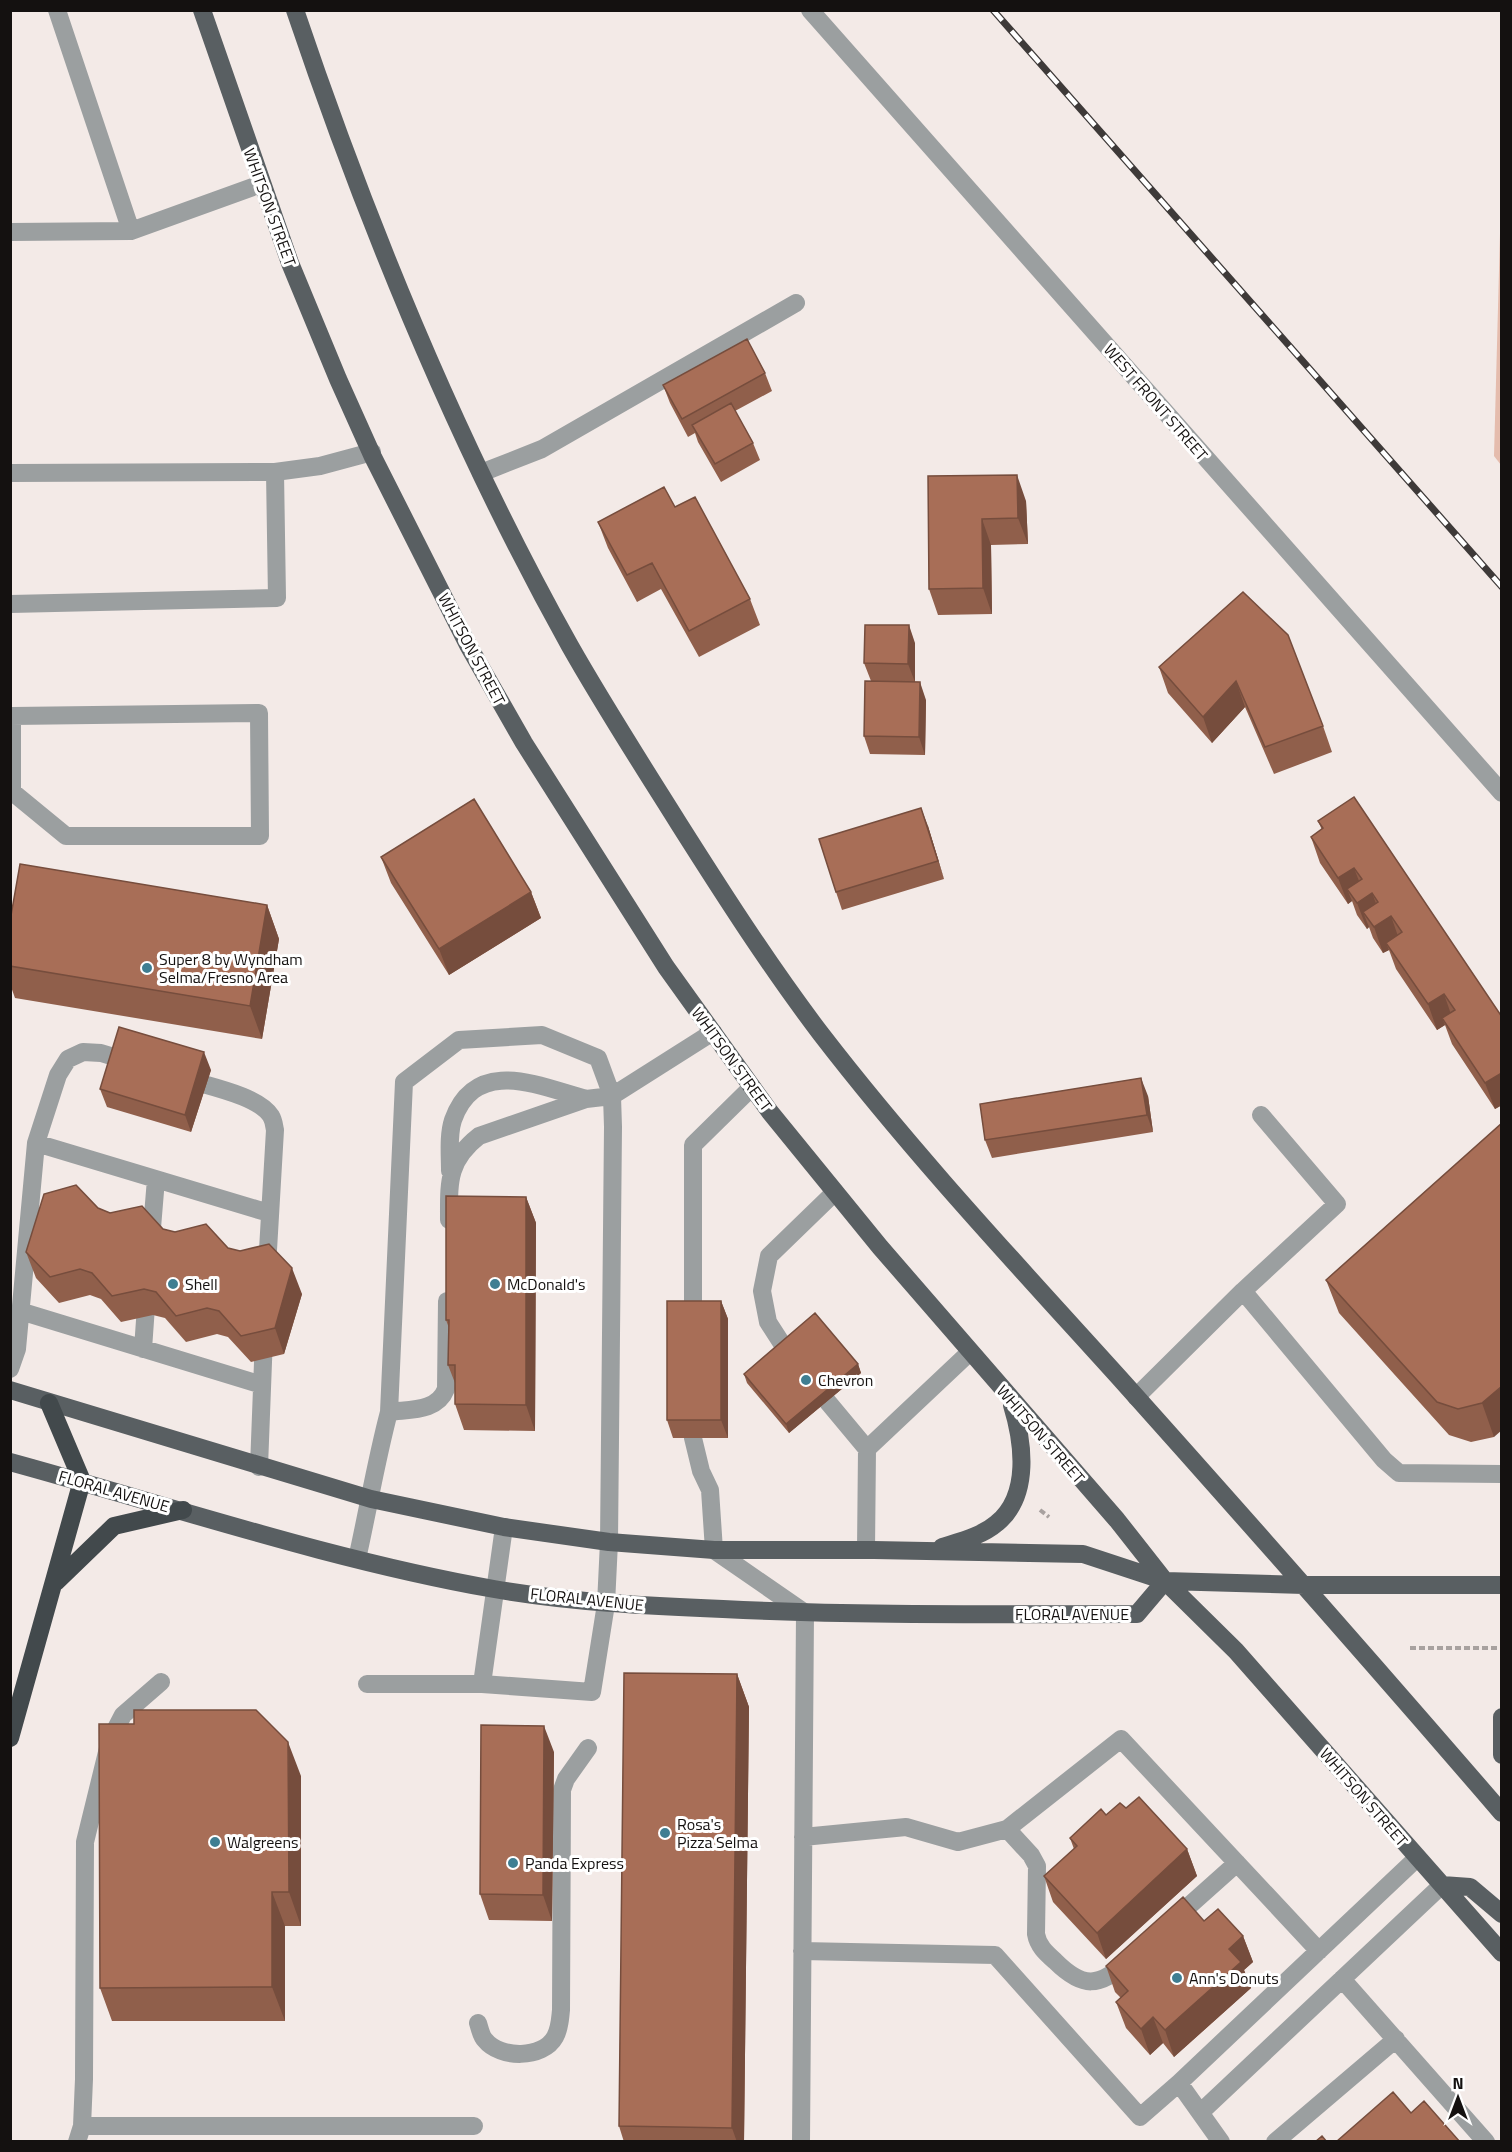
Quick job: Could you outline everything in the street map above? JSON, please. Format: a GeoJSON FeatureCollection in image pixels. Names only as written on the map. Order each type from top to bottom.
{"type":"FeatureCollection","features":[{"type":"Feature","properties":{"kind":"highway"},"geometry":{"type":"LineString","coordinates":[[10,1738],[82,1481],[49,1402]]}},
{"type":"Feature","properties":{"kind":"highway"},"geometry":{"type":"LineString","coordinates":[[55,1583],[114,1526],[183,1510]]}},
{"type":"Feature","properties":{"kind":"main road","name":"WHITSON STREET"},"geometry":{"type":"LineString","coordinates":[[202,10],[290,263],[334,369],[372,452],[468,645],[524,743],[666,967],[752,1087],[835,1192],[1009,1398],[1117,1520],[1165,1581],[1236,1651],[1502,1953]]}},
{"type":"Feature","properties":{"kind":"main road"},"geometry":{"type":"LineString","coordinates":[[295,10],[334,125],[389,267],[436,377],[481,472],[570,646],[728,901],[820,1032],[933,1172],[1304,1585],[1502,1813]]}},
{"type":"Feature","properties":{"kind":"main road"},"geometry":{"type":"LineString","coordinates":[[10,1390],[371,1499],[504,1527],[609,1542],[714,1550],[1083,1554],[1165,1581],[1304,1585],[1502,1585]]}},
{"type":"Feature","properties":{"kind":"main road"},"geometry":{"type":"LineString","coordinates":[[929,1551],[989,1528],[1007,1512],[1014,1499],[1019,1486],[1022,1454],[1017,1422],[1009,1398]]}},
{"type":"Feature","properties":{"kind":"main road","name":"FLORAL AVENUE"},"geometry":{"type":"LineString","coordinates":[[10,1462],[357,1559],[494,1589],[606,1604],[805,1613],[1137,1614],[1165,1581]]}},
{"type":"Feature","properties":{"kind":"main road"},"geometry":{"type":"LineString","coordinates":[[1502,1717],[1502,1755]]}},
{"type":"Feature","properties":{"kind":"main road"},"geometry":{"type":"LineString","coordinates":[[1442,1885],[1470,1887],[1502,1914]]}},
{"type":"Feature","properties":{"kind":"street"},"geometry":{"type":"LineString","coordinates":[[57,10],[131,231]]}},
{"type":"Feature","properties":{"kind":"street","name":"WEST FRONT STREET"},"geometry":{"type":"LineString","coordinates":[[810,10],[1502,793]]}},
{"type":"Feature","properties":{"kind":"street"},"geometry":{"type":"LineString","coordinates":[[10,232],[131,231],[261,184]]}},
{"type":"Feature","properties":{"kind":"street"},"geometry":{"type":"LineString","coordinates":[[481,472],[542,449],[796,303]]}},
{"type":"Feature","properties":{"kind":"street"},"geometry":{"type":"LineString","coordinates":[[10,474],[275,472],[320,466],[372,452]]}},
{"type":"Feature","properties":{"kind":"street"},"geometry":{"type":"LineString","coordinates":[[10,604],[278,598],[275,472]]}},
{"type":"Feature","properties":{"kind":"street"},"geometry":{"type":"LineString","coordinates":[[259,713],[260,836],[66,836],[11,790],[12,716],[259,713]]}},
{"type":"Feature","properties":{"kind":"street"},"geometry":{"type":"LineString","coordinates":[[449,1180],[453,1165],[460,1154],[479,1136],[586,1099],[612,1096],[713,1032]]}},
{"type":"Feature","properties":{"kind":"street"},"geometry":{"type":"LineString","coordinates":[[357,1559],[371,1499],[377,1456],[389,1412],[404,1082],[459,1040],[542,1035],[598,1058],[612,1096],[609,1542],[606,1604],[592,1692],[482,1684],[368,1684]]}},
{"type":"Feature","properties":{"kind":"street"},"geometry":{"type":"LineString","coordinates":[[10,1370],[16,1349],[36,1143],[58,1075],[68,1059],[83,1052],[101,1053],[145,1066]]}},
{"type":"Feature","properties":{"kind":"street"},"geometry":{"type":"LineString","coordinates":[[167,1074],[244,1098],[271,1115],[275,1130],[266,1282]]}},
{"type":"Feature","properties":{"kind":"street"},"geometry":{"type":"LineString","coordinates":[[448,1238],[450,1137],[453,1121],[468,1095],[479,1085],[491,1080],[507,1080],[586,1099]]}},
{"type":"Feature","properties":{"kind":"street"},"geometry":{"type":"LineString","coordinates":[[693,1319],[693,1144],[752,1087]]}},
{"type":"Feature","properties":{"kind":"street"},"geometry":{"type":"LineString","coordinates":[[1136,1397],[1337,1204],[1262,1115]]}},
{"type":"Feature","properties":{"kind":"street"},"geometry":{"type":"LineString","coordinates":[[36,1143],[269,1213]]}},
{"type":"Feature","properties":{"kind":"street"},"geometry":{"type":"LineString","coordinates":[[143,1349],[156,1179]]}},
{"type":"Feature","properties":{"kind":"street"},"geometry":{"type":"LineString","coordinates":[[786,1350],[768,1322],[762,1292],[769,1256],[835,1192]]}},
{"type":"Feature","properties":{"kind":"street"},"geometry":{"type":"LineString","coordinates":[[389,1412],[428,1407],[442,1398],[446,1389],[448,1284]]}},
{"type":"Feature","properties":{"kind":"street"},"geometry":{"type":"LineString","coordinates":[[1243,1292],[1384,1460],[1399,1473],[1502,1474]]}},
{"type":"Feature","properties":{"kind":"street"},"geometry":{"type":"LineString","coordinates":[[20,1311],[262,1385]]}},
{"type":"Feature","properties":{"kind":"street"},"geometry":{"type":"LineString","coordinates":[[259,1467],[265,1316]]}},
{"type":"Feature","properties":{"kind":"street"},"geometry":{"type":"LineString","coordinates":[[867,1449],[970,1352]]}},
{"type":"Feature","properties":{"kind":"street"},"geometry":{"type":"LineString","coordinates":[[827,1401],[867,1449],[866,1550]]}},
{"type":"Feature","properties":{"kind":"street"},"geometry":{"type":"LineString","coordinates":[[693,1438],[701,1471],[710,1490],[714,1550],[805,1613],[801,2142]]}},
{"type":"Feature","properties":{"kind":"street"},"geometry":{"type":"LineString","coordinates":[[482,1684],[504,1527]]}},
{"type":"Feature","properties":{"kind":"street"},"geometry":{"type":"LineString","coordinates":[[161,1682],[123,1715],[110,1740],[85,1842],[84,2067],[79,2134],[302,2134],[474,2126]]}},
{"type":"Feature","properties":{"kind":"street"},"geometry":{"type":"LineString","coordinates":[[803,1837],[906,1827],[958,1842],[1007,1829],[1121,1739],[1319,1951]]}},
{"type":"Feature","properties":{"kind":"street"},"geometry":{"type":"LineString","coordinates":[[478,2023],[483,2039],[493,2048],[503,2052],[532,2053],[554,2039],[560,2025],[562,1790],[566,1779],[588,1748]]}},
{"type":"Feature","properties":{"kind":"street"},"geometry":{"type":"LineString","coordinates":[[1007,1829],[1031,1855],[1037,1866],[1037,1940],[1067,1974],[1076,1979],[1097,1982],[1106,1979],[1141,1950]]}},
{"type":"Feature","properties":{"kind":"street"},"geometry":{"type":"LineString","coordinates":[[802,1951],[995,1955],[1140,2117],[1179,2084],[1417,1858]]}},
{"type":"Feature","properties":{"kind":"street"},"geometry":{"type":"LineString","coordinates":[[1158,1934],[1237,1863]]}},
{"type":"Feature","properties":{"kind":"street"},"geometry":{"type":"LineString","coordinates":[[1201,2112],[1442,1885]]}},
{"type":"Feature","properties":{"kind":"street"},"geometry":{"type":"LineString","coordinates":[[1342,1979],[1486,2142]]}},
{"type":"Feature","properties":{"kind":"street"},"geometry":{"type":"LineString","coordinates":[[1275,2142],[1396,2039]]}},
{"type":"Feature","properties":{"kind":"street"},"geometry":{"type":"LineString","coordinates":[[1179,2084],[1221,2142]]}},
{"type":"Feature","properties":{"kind":"path"},"geometry":{"type":"LineString","coordinates":[[1410,1648],[1500,1648]]}},
{"type":"Feature","properties":{"kind":"shaded area"},"geometry":{"type":"Polygon","coordinates":[[[1501,196],[1501,465],[1494,456],[1501,196]]]}},
{"type":"Feature","properties":{"kind":"building"},"geometry":{"type":"Polygon","coordinates":[[[747,339],[765,373],[682,419],[663,385],[747,339]]]}},
{"type":"Feature","properties":{"kind":"building"},"geometry":{"type":"Polygon","coordinates":[[[731,403],[753,443],[715,464],[692,425],[731,403]]]}},
{"type":"Feature","properties":{"kind":"building"},"geometry":{"type":"Polygon","coordinates":[[[1017,475],[1018,518],[982,519],[983,588],[929,589],[928,476],[1017,475]]]}},
{"type":"Feature","properties":{"kind":"building"},"geometry":{"type":"Polygon","coordinates":[[[664,487],[675,507],[695,497],[750,599],[689,631],[652,563],[627,575],[598,522],[664,487]]]}},
{"type":"Feature","properties":{"kind":"building"},"geometry":{"type":"Polygon","coordinates":[[[1243,592],[1288,635],[1323,726],[1265,747],[1236,681],[1203,717],[1159,667],[1243,592]]]}},
{"type":"Feature","properties":{"kind":"building"},"geometry":{"type":"Polygon","coordinates":[[[865,625],[909,625],[908,664],[864,663],[865,625]]]}},
{"type":"Feature","properties":{"kind":"building"},"geometry":{"type":"Polygon","coordinates":[[[865,681],[920,682],[919,737],[864,736],[865,681]]]}},
{"type":"Feature","properties":{"kind":"building"},"geometry":{"type":"Polygon","coordinates":[[[1354,797],[1502,1017],[1502,1076],[1500,1074],[1485,1083],[1442,1018],[1455,1010],[1444,994],[1428,1004],[1386,943],[1402,932],[1391,916],[1374,927],[1363,912],[1378,902],[1372,893],[1357,903],[1347,889],[1362,879],[1354,868],[1338,878],[1311,837],[1323,828],[1318,821],[1354,797]]]}},
{"type":"Feature","properties":{"kind":"building"},"geometry":{"type":"Polygon","coordinates":[[[474,799],[531,892],[439,949],[381,857],[474,799]]]}},
{"type":"Feature","properties":{"kind":"building"},"geometry":{"type":"Polygon","coordinates":[[[921,808],[938,861],[836,892],[819,839],[921,808]]]}},
{"type":"Feature","properties":{"kind":"building","name":"Super 8 by Wyndham Selma/Fresno Area"},"geometry":{"type":"Polygon","coordinates":[[[20,864],[267,905],[250,1006],[10,966],[10,921],[20,864]]]}},
{"type":"Feature","properties":{"kind":"building"},"geometry":{"type":"Polygon","coordinates":[[[119,1027],[204,1052],[185,1115],[100,1089],[119,1027]]]}},
{"type":"Feature","properties":{"kind":"building"},"geometry":{"type":"Polygon","coordinates":[[[1141,1078],[1147,1115],[985,1140],[980,1104],[1141,1078]]]}},
{"type":"Feature","properties":{"kind":"building"},"geometry":{"type":"Polygon","coordinates":[[[1502,1123],[1502,1386],[1482,1403],[1458,1409],[1437,1402],[1326,1280],[1502,1123]]]}},
{"type":"Feature","properties":{"kind":"building"},"geometry":{"type":"Polygon","coordinates":[[[76,1185],[98,1208],[110,1213],[142,1206],[163,1229],[175,1232],[206,1224],[228,1248],[240,1251],[269,1244],[292,1268],[275,1328],[241,1336],[219,1311],[207,1308],[176,1316],[156,1292],[144,1289],[112,1296],[92,1273],[80,1269],[50,1277],[26,1252],[44,1194],[76,1185]]]}},
{"type":"Feature","properties":{"kind":"building","name":"McDonald's"},"geometry":{"type":"Polygon","coordinates":[[[446,1196],[526,1197],[526,1405],[455,1404],[455,1365],[448,1365],[449,1320],[446,1320],[446,1196]]]}},
{"type":"Feature","properties":{"kind":"building"},"geometry":{"type":"Polygon","coordinates":[[[667,1301],[721,1301],[721,1420],[667,1420],[667,1301]]]}},
{"type":"Feature","properties":{"kind":"building"},"geometry":{"type":"Polygon","coordinates":[[[815,1313],[858,1364],[786,1424],[744,1374],[815,1313]]]}},
{"type":"Feature","properties":{"kind":"building"},"geometry":{"type":"Polygon","coordinates":[[[624,1673],[737,1674],[732,2128],[619,2126],[624,1673]]]}},
{"type":"Feature","properties":{"kind":"building"},"geometry":{"type":"Polygon","coordinates":[[[134,1710],[256,1710],[288,1742],[289,1892],[272,1892],[272,1987],[100,1988],[99,1724],[134,1724],[134,1710]]]}},
{"type":"Feature","properties":{"kind":"building"},"geometry":{"type":"Polygon","coordinates":[[[481,1725],[544,1726],[543,1895],[480,1894],[481,1725]]]}},
{"type":"Feature","properties":{"kind":"building"},"geometry":{"type":"Polygon","coordinates":[[[1139,1797],[1187,1849],[1097,1933],[1044,1876],[1077,1846],[1070,1838],[1101,1809],[1106,1815],[1120,1803],[1126,1808],[1139,1797]]]}},
{"type":"Feature","properties":{"kind":"building"},"geometry":{"type":"Polygon","coordinates":[[[1183,1897],[1204,1921],[1218,1909],[1243,1936],[1229,1949],[1241,1962],[1165,2030],[1153,2017],[1141,2029],[1116,2002],[1128,1991],[1106,1966],[1183,1897]]]}},
{"type":"Feature","properties":{"kind":"building"},"geometry":{"type":"Polygon","coordinates":[[[1393,2092],[1411,2113],[1424,2101],[1460,2142],[1336,2142],[1393,2092]]]}},
{"type":"Feature","properties":{"kind":"building"},"geometry":{"type":"Polygon","coordinates":[[[1322,2136],[1327,2142],[1315,2142],[1322,2136]]]}},
{"type":"Feature","properties":{"kind":"railway"},"geometry":{"type":"LineString","coordinates":[[993,10],[1502,587]]}},
{"type":"Feature","properties":{"kind":"place","name":"Super 8 by Wyndham Selma/Fresno Area"},"geometry":{"type":"Point","coordinates":[147,968]}},
{"type":"Feature","properties":{"kind":"place","name":"Shell"},"geometry":{"type":"Point","coordinates":[173,1284]}},
{"type":"Feature","properties":{"kind":"place","name":"McDonald's"},"geometry":{"type":"Point","coordinates":[495,1284]}},
{"type":"Feature","properties":{"kind":"place","name":"Chevron"},"geometry":{"type":"Point","coordinates":[806,1380]}},
{"type":"Feature","properties":{"kind":"place","name":"Rosa's Pizza Selma"},"geometry":{"type":"Point","coordinates":[665,1833]}},
{"type":"Feature","properties":{"kind":"place","name":"Walgreens"},"geometry":{"type":"Point","coordinates":[215,1842]}},
{"type":"Feature","properties":{"kind":"place","name":"Panda Express"},"geometry":{"type":"Point","coordinates":[513,1863]}},
{"type":"Feature","properties":{"kind":"place","name":"Ann's Donuts"},"geometry":{"type":"Point","coordinates":[1177,1978]}}]}
